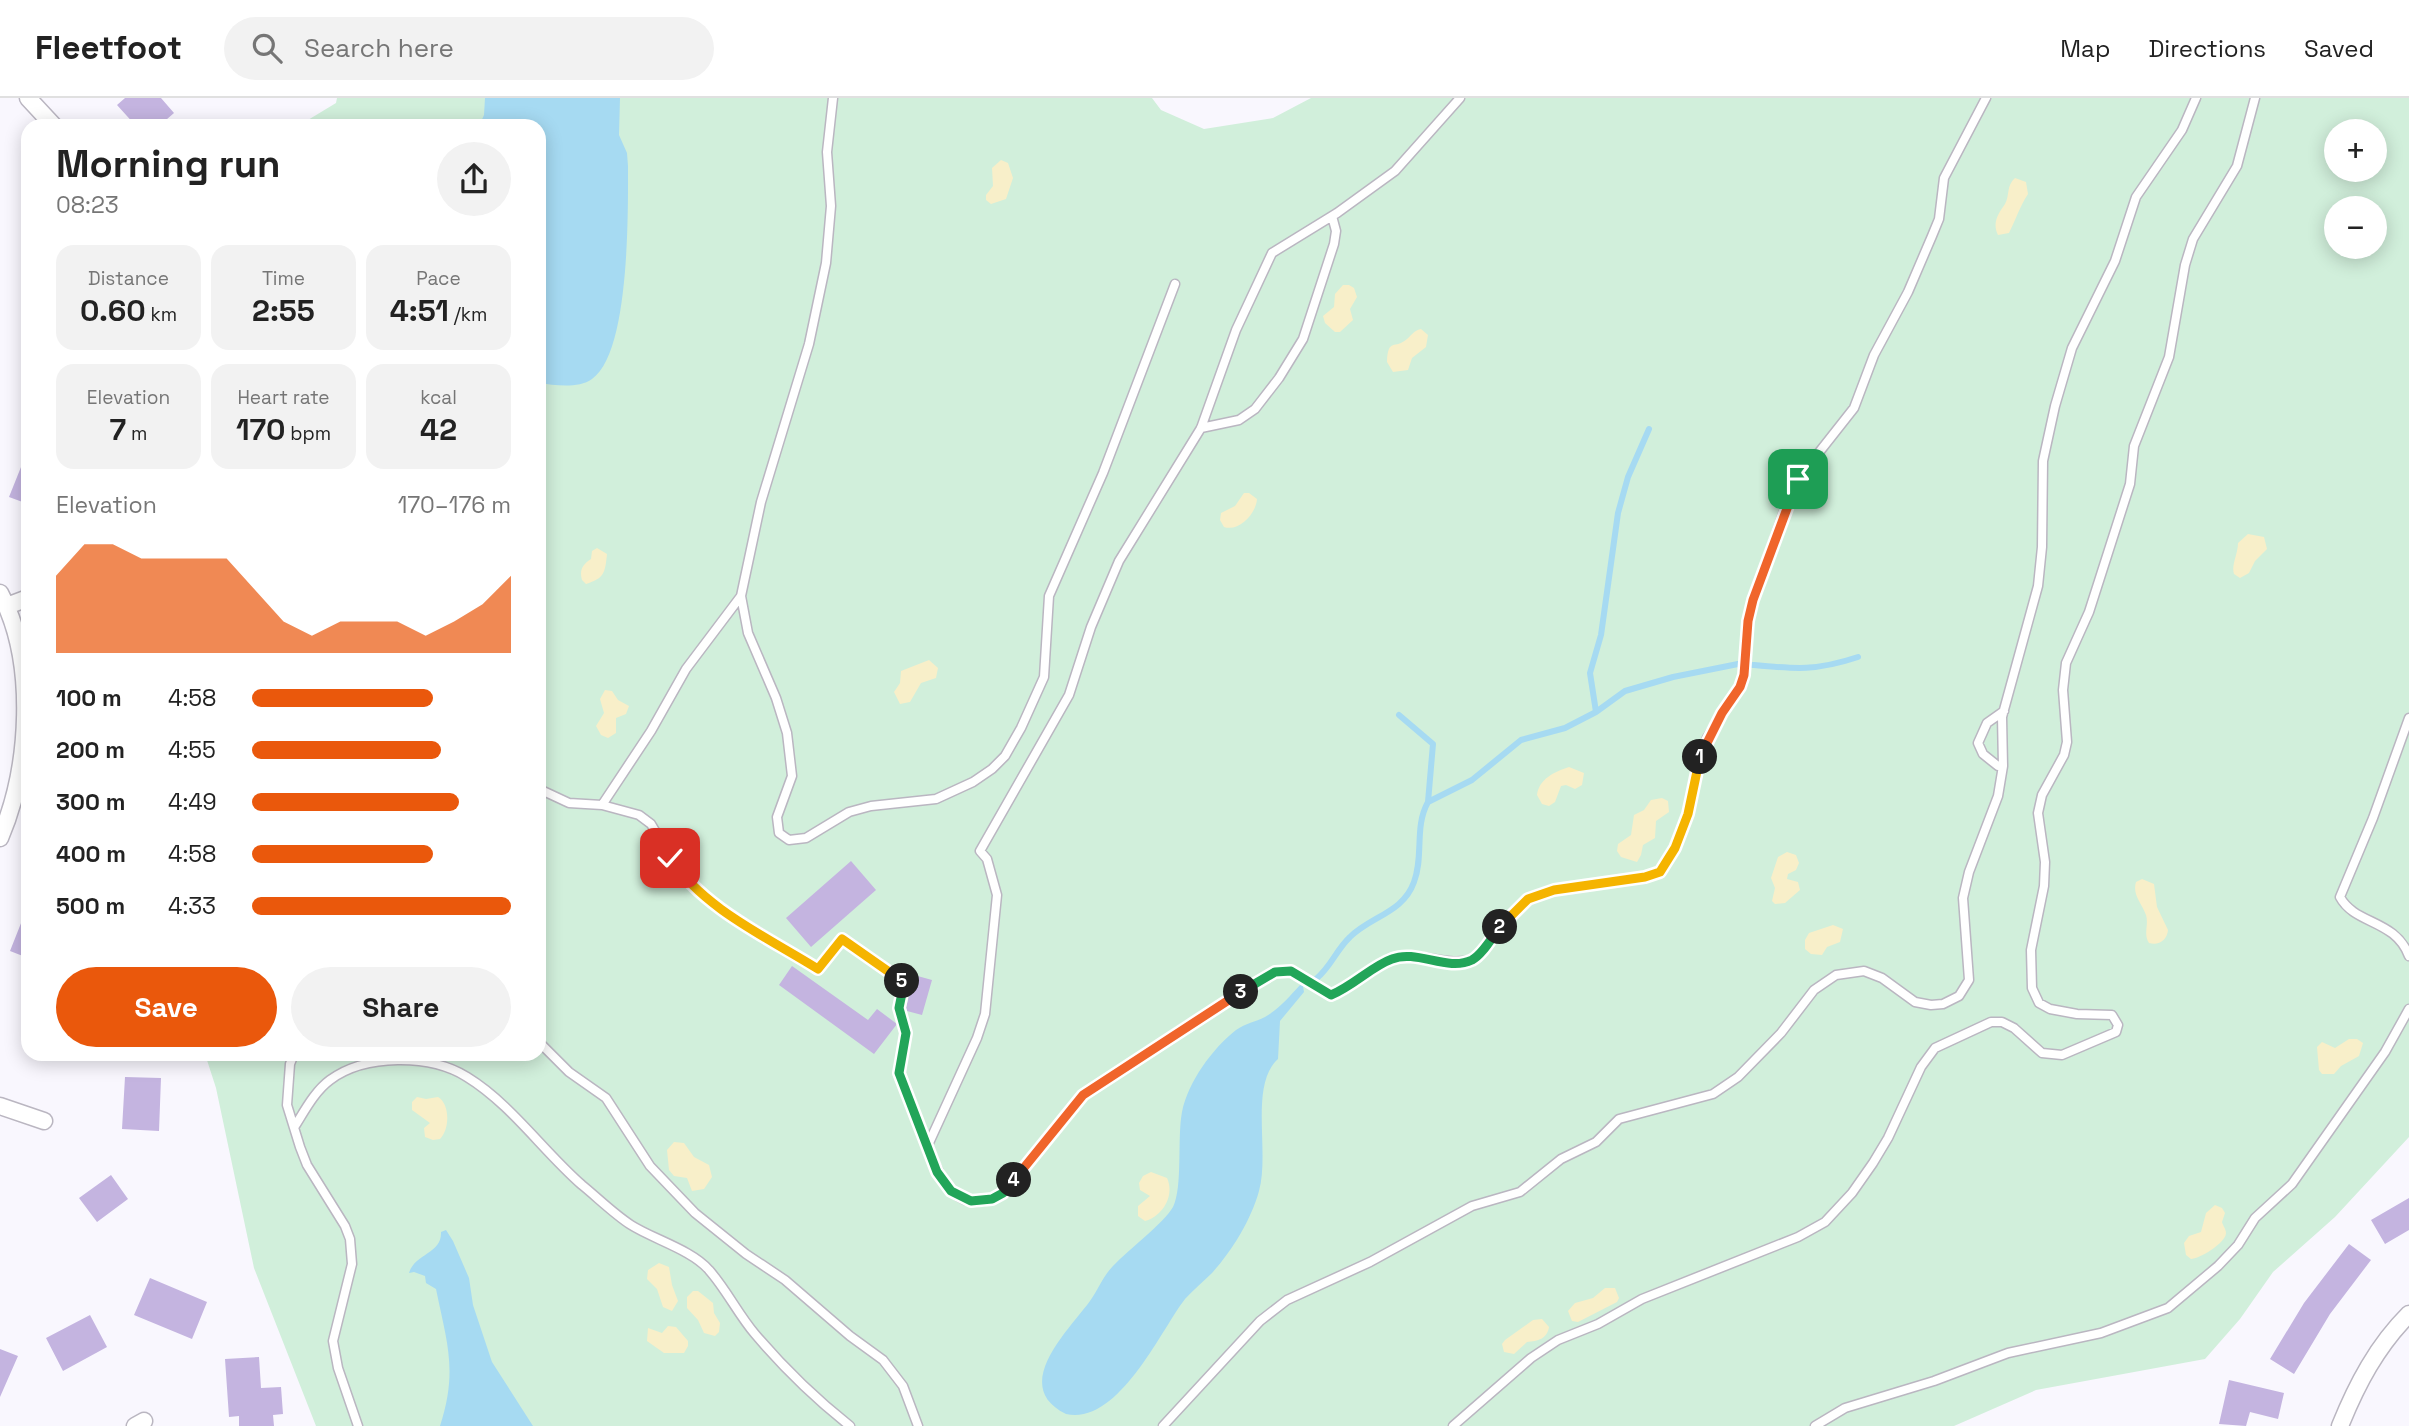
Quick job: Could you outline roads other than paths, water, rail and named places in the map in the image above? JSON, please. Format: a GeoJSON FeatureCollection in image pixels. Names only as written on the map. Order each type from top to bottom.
{"type":"FeatureCollection","features":[{"type":"Feature","properties":{"kind":"street"},"geometry":{"type":"LineString","coordinates":[[28,98],[48,119]]}},
{"type":"Feature","properties":{"kind":"street"},"geometry":{"type":"LineString","coordinates":[[4,599],[21,670]]}},
{"type":"Feature","properties":{"kind":"street"},"geometry":{"type":"LineString","coordinates":[[0,838],[15,798],[21,770]]}},
{"type":"Feature","properties":{"kind":"street"},"geometry":{"type":"LineString","coordinates":[[0,1106],[44,1121]]}},
{"type":"Feature","properties":{"kind":"street"},"geometry":{"type":"LineString","coordinates":[[2340,1426],[2354,1391],[2377,1352],[2409,1314]]}},
{"type":"Feature","properties":{"kind":"lane"},"geometry":{"type":"LineString","coordinates":[[833,98],[827,152],[831,206],[826,263],[809,344],[761,502],[741,596],[748,633],[776,698],[787,733],[792,776],[777,817],[779,832],[789,840],[806,838],[849,812],[872,806],[936,799],[992,769],[1005,756],[1044,677],[1049,596],[1104,473],[1175,284]]}},
{"type":"Feature","properties":{"kind":"lane"},"geometry":{"type":"LineString","coordinates":[[928,1145],[977,1038],[985,1014],[998,895],[987,859],[979,851],[1069,695],[1091,627],[1119,561],[1201,428],[1236,331],[1272,253],[1332,216],[1395,171],[1460,98]]}},
{"type":"Feature","properties":{"kind":"lane"},"geometry":{"type":"LineString","coordinates":[[546,792],[569,803],[602,805],[639,814],[651,824],[683,878],[726,912],[818,969],[842,939],[904,983],[899,1008],[906,1033],[899,1073],[937,1172],[951,1191],[971,1201],[992,1199],[1003,1193],[1083,1095],[1275,972],[1291,971],[1331,995],[1349,988],[1392,959],[1413,956],[1451,963],[1465,962],[1474,959],[1528,899],[1554,890],[1620,881],[1660,872],[1675,848],[1688,814],[1699,758],[1707,738],[1740,687],[1744,675],[1748,621],[1753,600],[1787,503],[1809,463],[1854,408],[1874,355],[1908,292],[1939,219],[1944,178],[1986,98]]}},
{"type":"Feature","properties":{"kind":"lane"},"geometry":{"type":"LineString","coordinates":[[1163,1426],[1260,1321],[1287,1300],[1370,1262],[1472,1206],[1520,1192],[1561,1159],[1596,1142],[1619,1119],[1713,1094],[1738,1077],[1780,1033],[1814,990],[1836,975],[1864,971],[1882,978],[1916,1002],[1931,1005],[1943,1004],[1959,996],[1969,979],[1963,898],[1969,872],[1998,796],[2003,766],[2004,711],[2038,586],[2042,547],[2043,461],[2069,359],[2115,261],[2136,197],[2182,130],[2196,98]]}},
{"type":"Feature","properties":{"kind":"lane"},"geometry":{"type":"LineString","coordinates":[[1453,1426],[1531,1358],[1559,1340],[1598,1324],[1642,1299],[1798,1237],[1825,1223],[1852,1193],[1873,1163],[1888,1138],[1921,1067],[1935,1048],[1991,1022],[2002,1022],[2014,1028],[2042,1053],[2062,1055],[2116,1032],[2118,1025],[2112,1015],[2077,1014],[2050,1009],[2039,1003],[2032,988],[2031,950],[2044,886],[2045,862],[2038,813],[2042,795],[2064,755],[2067,742],[2063,690],[2066,663],[2089,612],[2130,484],[2134,446],[2169,357],[2185,265],[2193,239],[2236,166],[2256,98]]}},
{"type":"Feature","properties":{"kind":"lane"},"geometry":{"type":"LineString","coordinates":[[1201,428],[1226,424],[1248,414],[1297,352],[1334,244],[1336,231],[1332,216]]}},
{"type":"Feature","properties":{"kind":"lane"},"geometry":{"type":"LineString","coordinates":[[602,805],[651,730],[686,669],[741,596]]}},
{"type":"Feature","properties":{"kind":"lane"},"geometry":{"type":"LineString","coordinates":[[2003,766],[1998,766],[1983,754],[1978,743],[1987,723],[2004,711]]}},
{"type":"Feature","properties":{"kind":"lane"},"geometry":{"type":"LineString","coordinates":[[2409,718],[2374,818],[2340,897],[2346,908],[2386,927],[2406,948],[2409,956]]}},
{"type":"Feature","properties":{"kind":"lane"},"geometry":{"type":"LineString","coordinates":[[1815,1426],[1845,1408],[1934,1381],[2008,1353],[2101,1333],[2168,1308],[2218,1266],[2238,1245],[2255,1218],[2292,1184],[2385,1052],[2409,1009]]}},
{"type":"Feature","properties":{"kind":"lane"},"geometry":{"type":"LineString","coordinates":[[546,1049],[569,1072],[606,1098],[650,1166],[695,1213],[746,1254],[785,1280],[850,1336],[883,1360],[903,1386],[918,1426]]}},
{"type":"Feature","properties":{"kind":"lane"},"geometry":{"type":"LineString","coordinates":[[292,1061],[287,1105],[307,1165],[350,1239],[352,1264],[333,1340],[338,1368],[358,1426]]}},
{"type":"Feature","properties":{"kind":"lane"},"geometry":{"type":"LineString","coordinates":[[295,1126],[329,1081],[349,1069],[380,1061],[407,1061],[428,1063],[466,1076],[521,1124],[559,1165],[630,1224],[708,1268],[755,1334],[826,1407],[850,1426]]}},
{"type":"Feature","properties":{"kind":"water"},"geometry":{"type":"Polygon","coordinates":[[[485,98],[620,98],[619,135],[627,153],[628,166],[624,280],[614,341],[604,364],[592,379],[586,382],[566,386],[546,384],[546,119],[482,119],[485,98]]]}},
{"type":"Feature","properties":{"kind":"water"},"geometry":{"type":"Polygon","coordinates":[[[1300,985],[1303,986],[1304,992],[1280,1021],[1278,1059],[1269,1071],[1264,1085],[1262,1175],[1256,1202],[1246,1224],[1234,1245],[1212,1273],[1185,1299],[1151,1352],[1120,1391],[1103,1405],[1085,1414],[1066,1414],[1050,1402],[1043,1389],[1043,1374],[1049,1358],[1109,1270],[1162,1221],[1173,1207],[1178,1187],[1182,1112],[1195,1078],[1227,1038],[1240,1028],[1270,1014],[1300,985]]]}},
{"type":"Feature","properties":{"kind":"water"},"geometry":{"type":"Polygon","coordinates":[[[446,1230],[469,1278],[473,1305],[492,1362],[533,1426],[440,1426],[450,1373],[444,1325],[436,1289],[426,1283],[425,1276],[409,1273],[417,1261],[437,1245],[441,1232],[446,1230]]]}},
{"type":"Feature","properties":{"kind":"waterway"},"geometry":{"type":"LineString","coordinates":[[1596,712],[1590,673],[1601,635],[1618,513],[1628,477],[1649,429]]}},
{"type":"Feature","properties":{"kind":"waterway"},"geometry":{"type":"LineString","coordinates":[[1753,665],[1806,668],[1858,657]]}},
{"type":"Feature","properties":{"kind":"waterway"},"geometry":{"type":"LineString","coordinates":[[1316,979],[1350,937],[1402,901],[1409,892],[1417,872],[1421,821],[1428,802],[1472,780],[1521,740],[1565,728],[1596,712],[1625,691],[1673,677],[1738,664]]}},
{"type":"Feature","properties":{"kind":"waterway"},"geometry":{"type":"LineString","coordinates":[[1399,715],[1433,744],[1428,802]]}}]}
